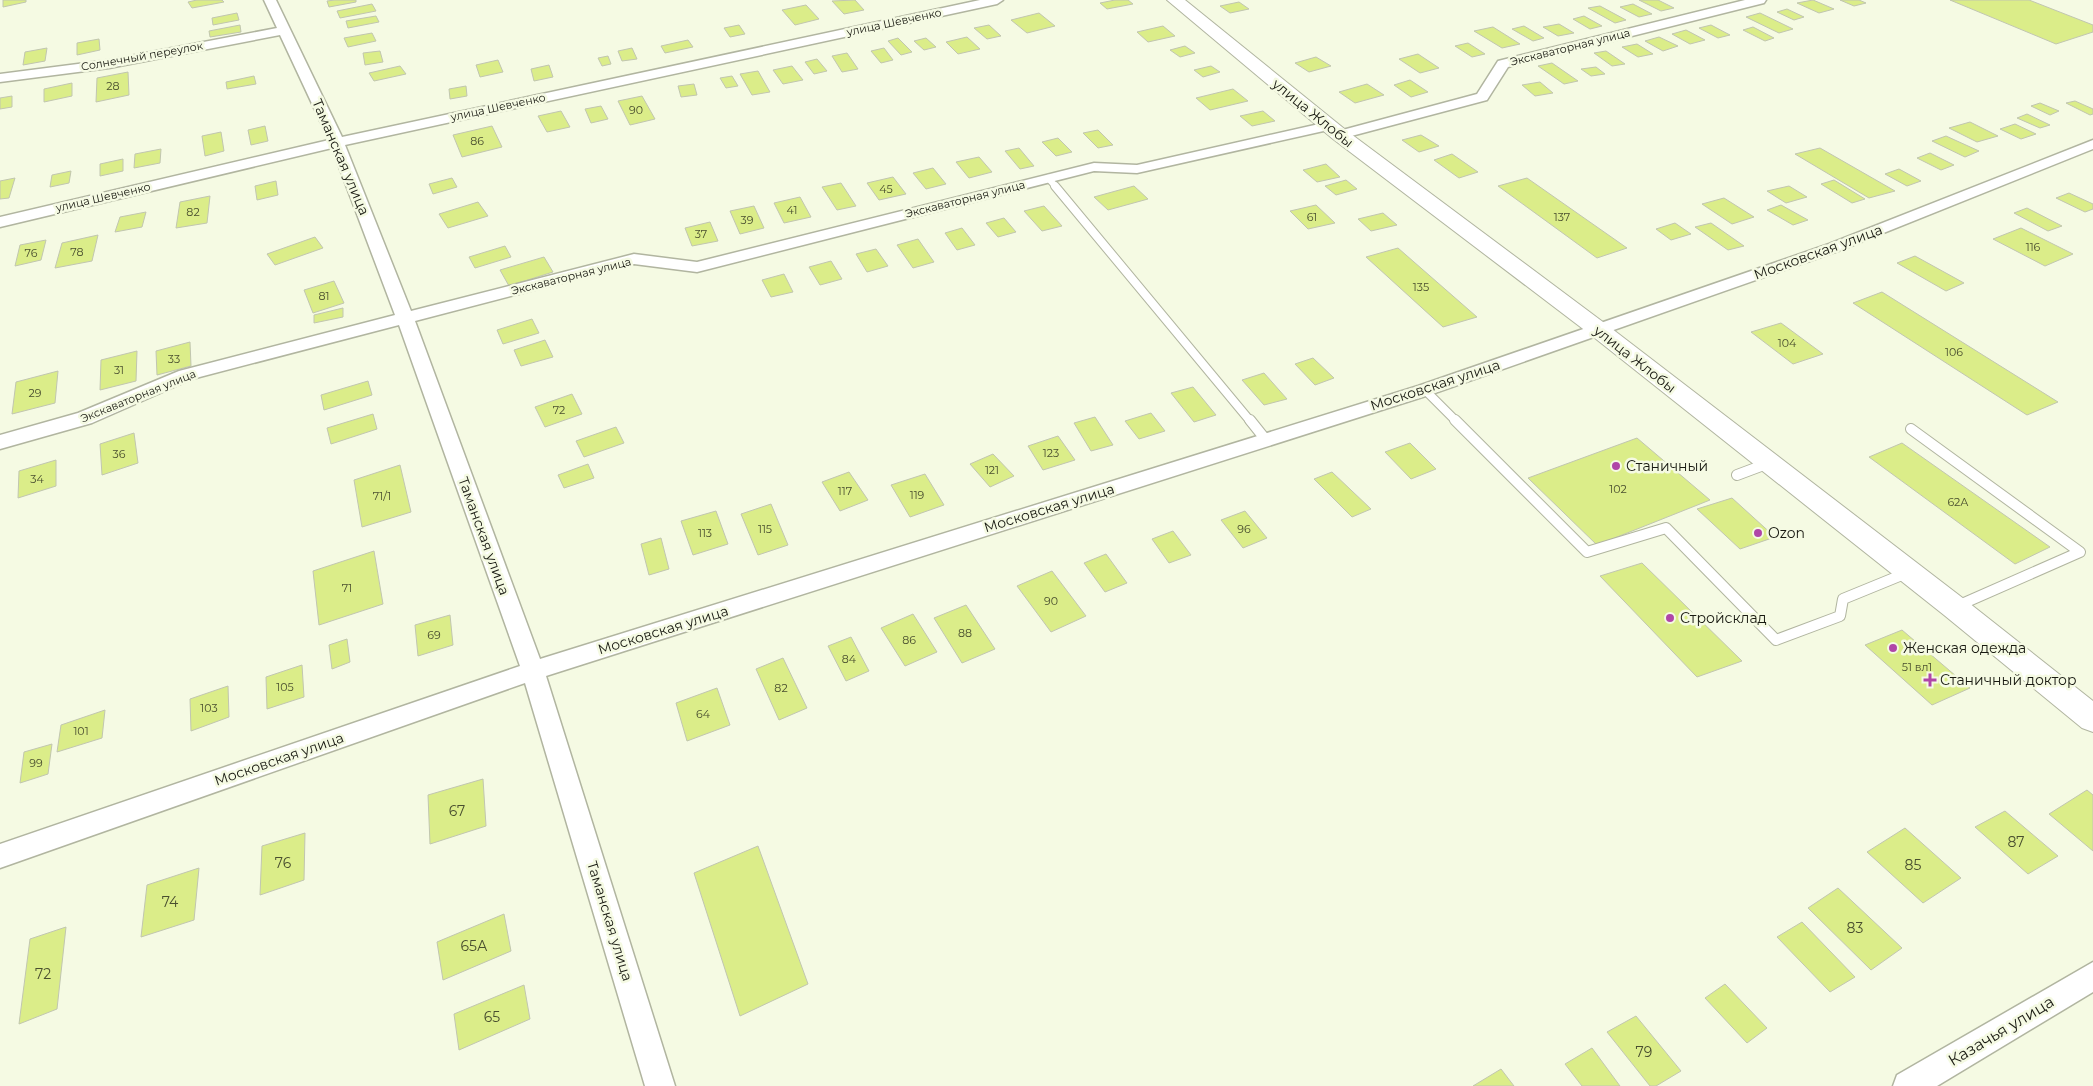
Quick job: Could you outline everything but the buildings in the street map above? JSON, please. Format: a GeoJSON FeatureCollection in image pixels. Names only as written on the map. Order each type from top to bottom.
{"type":"FeatureCollection","features":[{"type":"Feature","properties":{"kind":"street","name":"Таманская улица"},"geometry":{"type":"LineString","coordinates":[[270,0],[337,142],[405,319],[533,671],[660,1086]]}},
{"type":"Feature","properties":{"kind":"street","name":"улица Шевченко"},"geometry":{"type":"LineString","coordinates":[[0,222],[337,142],[997,0]]}},
{"type":"Feature","properties":{"kind":"street","name":"улица Жлобы"},"geometry":{"type":"LineString","coordinates":[[1174,0],[1334,131],[1599,330],[1954,607],[2093,720]]}},
{"type":"Feature","properties":{"kind":"street","name":"Экскаваторная улица"},"geometry":{"type":"LineString","coordinates":[[0,442],[85,418],[186,375],[634,259],[698,266],[1094,167],[1137,169],[1334,131],[1482,97],[1503,64],[1760,0]]}},
{"type":"Feature","properties":{"kind":"street","name":"Солнечный переулок"},"geometry":{"type":"LineString","coordinates":[[0,78],[108,64],[284,30]]}},
{"type":"Feature","properties":{"kind":"street","name":"Московская улица"},"geometry":{"type":"LineString","coordinates":[[0,856],[533,671],[1425,390],[1835,247],[2093,144]]}},
{"type":"Feature","properties":{"kind":"street","name":"Казачья улица"},"geometry":{"type":"LineString","coordinates":[[1908,1086],[2093,976]]}},
{"type":"Feature","properties":{"kind":"lane"},"geometry":{"type":"LineString","coordinates":[[1048,178],[1266,440]]}},
{"type":"Feature","properties":{"kind":"lane"},"geometry":{"type":"LineString","coordinates":[[1425,390],[1587,552],[1666,528],[1776,640],[1840,616],[1843,599],[1909,572]]}},
{"type":"Feature","properties":{"kind":"lane"},"geometry":{"type":"LineString","coordinates":[[1911,429],[2080,552],[1954,607]]}},
{"type":"Feature","properties":{"kind":"lane"},"geometry":{"type":"LineString","coordinates":[[1737,475],[1769,463]]}},
{"type":"Feature","properties":{"kind":"place","name":"Станичный"},"geometry":{"type":"Point","coordinates":[1616,466]}},
{"type":"Feature","properties":{"kind":"place","name":"Ozon"},"geometry":{"type":"Point","coordinates":[1758,533]}},
{"type":"Feature","properties":{"kind":"place","name":"Стройсклад"},"geometry":{"type":"Point","coordinates":[1670,618]}},
{"type":"Feature","properties":{"kind":"place","name":"Женская одежда"},"geometry":{"type":"Point","coordinates":[1893,648]}},
{"type":"Feature","properties":{"kind":"place","name":"Станичный доктор"},"geometry":{"type":"Point","coordinates":[1930,680]}}]}
